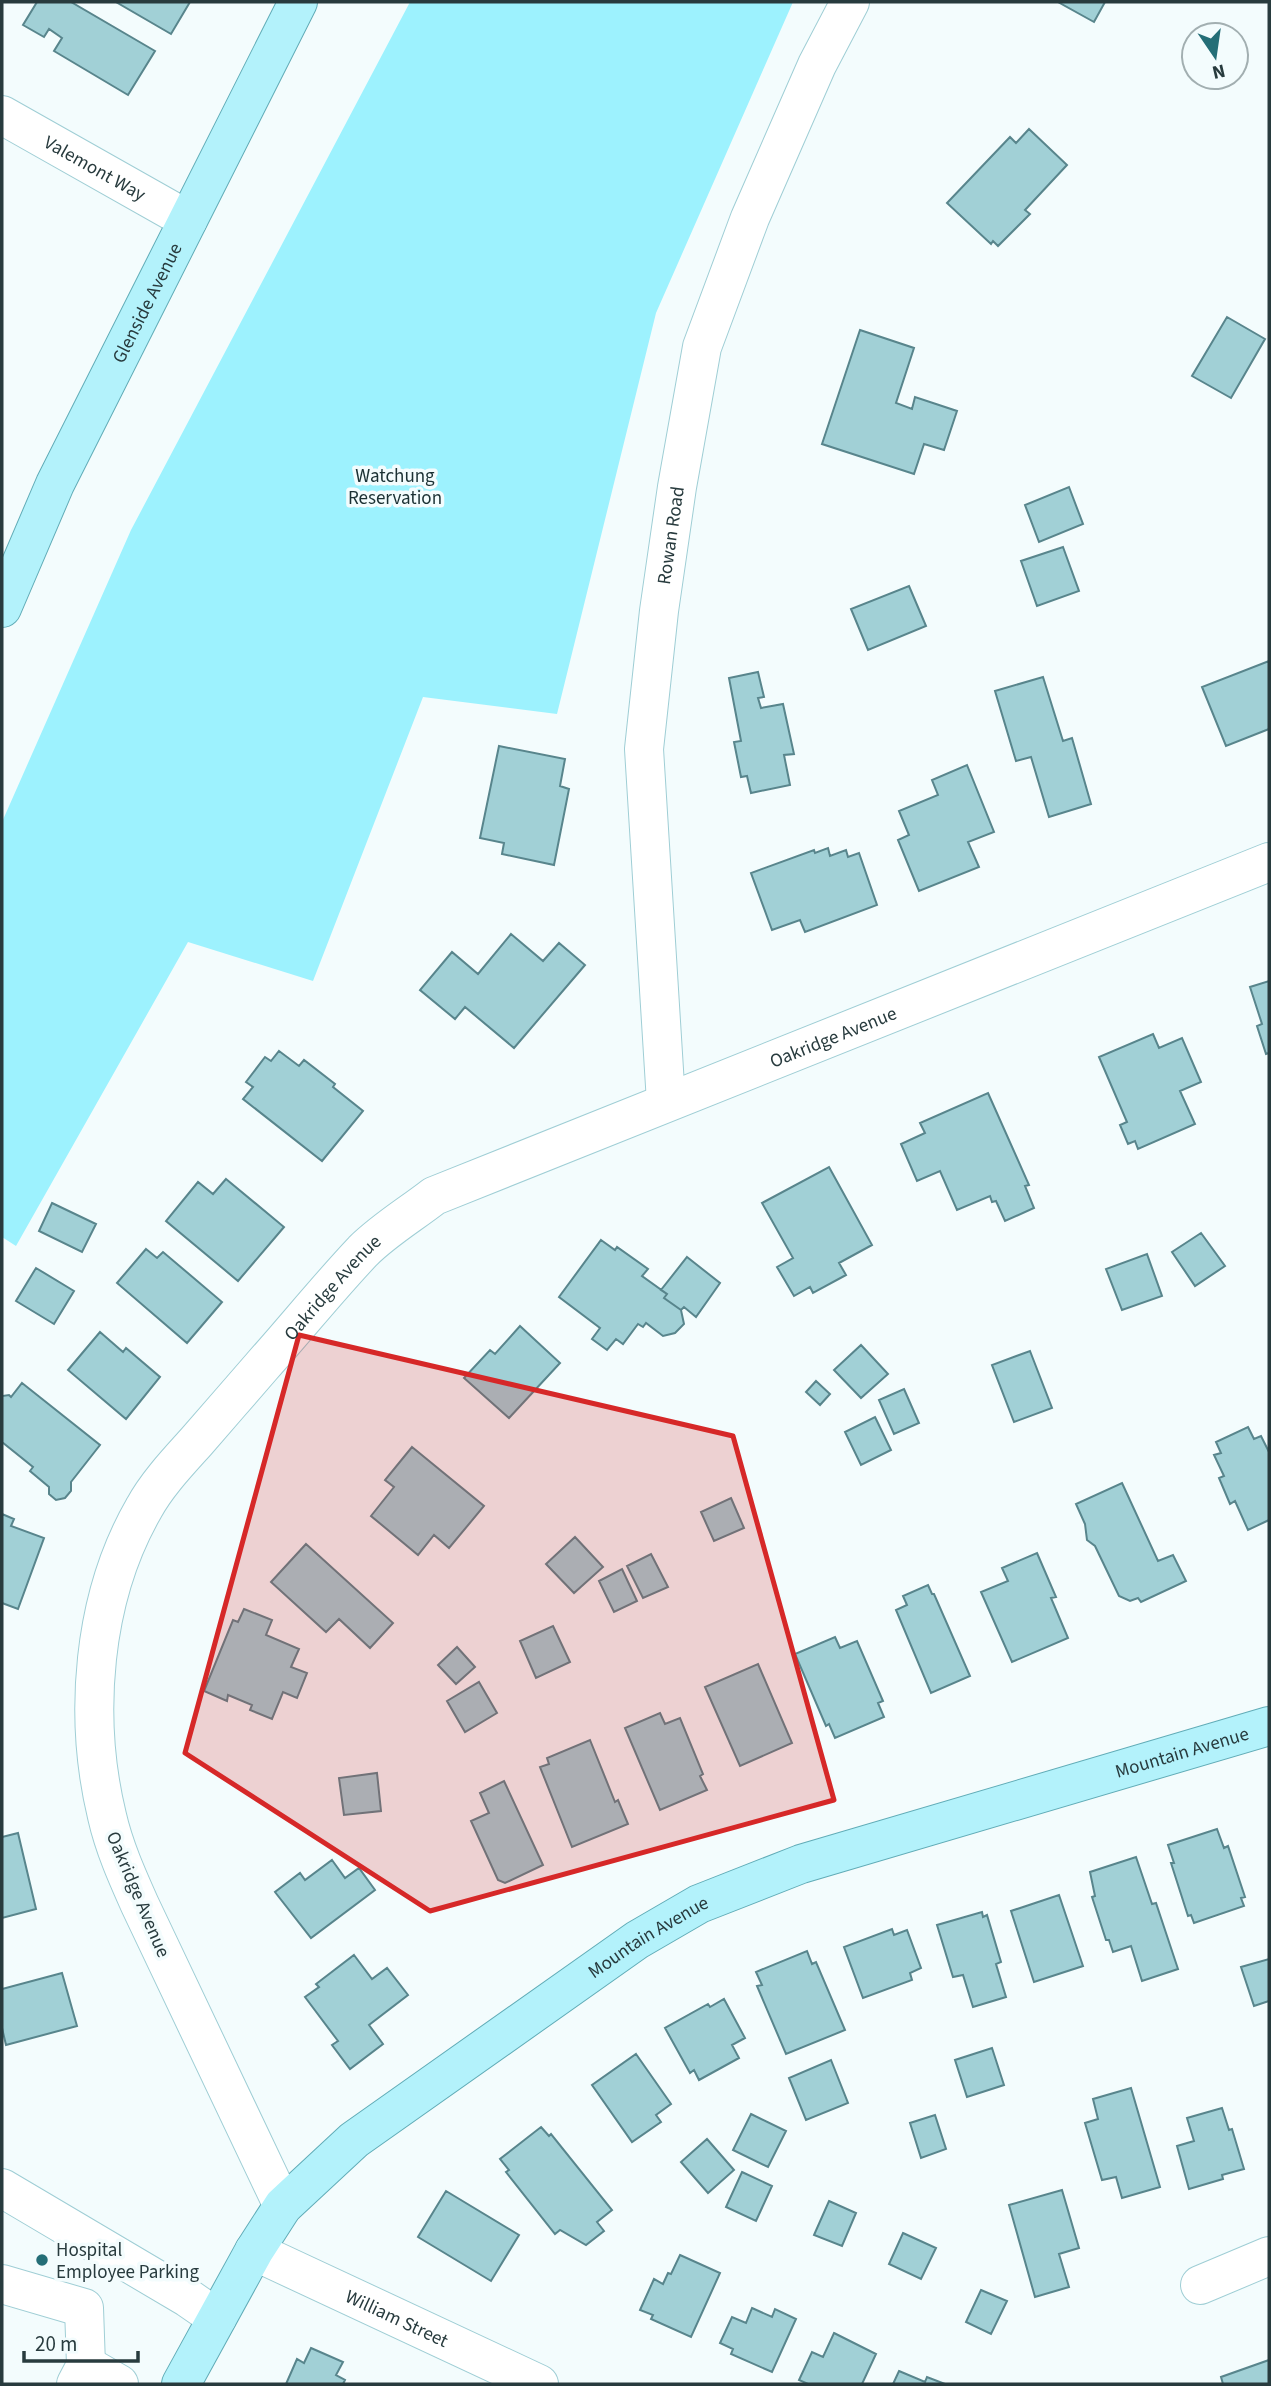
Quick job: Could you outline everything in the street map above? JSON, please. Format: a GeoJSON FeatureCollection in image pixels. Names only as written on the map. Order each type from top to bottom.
{"type":"FeatureCollection","features":[{"type":"Feature","properties":{"kind":"main road","name":"Glenside Avenue"},"geometry":{"type":"LineString","coordinates":[[2,608],[55,484],[298,2]]}},
{"type":"Feature","properties":{"kind":"main road","name":"Mountain Avenue"},"geometry":{"type":"LineString","coordinates":[[181,2384],[254,2251],[283,2206],[354,2140],[637,1940],[699,1904],[801,1864],[1269,1726]]}},
{"type":"Feature","properties":{"kind":"street","name":"Rowan Road"},"geometry":{"type":"LineString","coordinates":[[666,1102],[644,749],[659,611],[680,474],[702,347],[750,218],[817,65],[849,2]]}},
{"type":"Feature","properties":{"kind":"street","name":"Valemont Way"},"geometry":{"type":"LineString","coordinates":[[2,115],[188,220]]}},
{"type":"Feature","properties":{"kind":"street","name":"Oakridge Avenue"},"geometry":{"type":"LineString","coordinates":[[283,2206],[140,1905],[121,1861],[107,1818],[96,1750],[95,1682],[100,1637],[110,1593],[125,1549],[144,1507],[176,1464],[365,1250],[434,1196],[1269,862]]}},
{"type":"Feature","properties":{"kind":"street"},"geometry":{"type":"LineString","coordinates":[[2,2188],[188,2298],[217,2319]]}},
{"type":"Feature","properties":{"kind":"street","name":"William Street"},"geometry":{"type":"LineString","coordinates":[[254,2251],[539,2384]]}},
{"type":"Feature","properties":{"kind":"street"},"geometry":{"type":"LineString","coordinates":[[1200,2285],[1269,2256]]}},
{"type":"Feature","properties":{"kind":"street"},"geometry":{"type":"LineString","coordinates":[[2,2284],[84,2308],[81,2375],[119,2384]]}},
{"type":"Feature","properties":{"kind":"highlighted area"},"geometry":{"type":"Polygon","coordinates":[[[299,1335],[733,1436],[834,1800],[430,1911],[185,1753],[299,1335]]]}},
{"type":"Feature","properties":{"kind":"green space","name":"Watchung Reservation"},"geometry":{"type":"Polygon","coordinates":[[[410,2],[793,2],[656,313],[557,714],[423,697],[313,981],[188,942],[16,1246],[2,1237],[2,822],[131,530],[410,2]]]}},
{"type":"Feature","properties":{"kind":"building"},"geometry":{"type":"Polygon","coordinates":[[[37,2],[71,2],[155,51],[128,95],[54,51],[62,38],[49,29],[44,37],[23,25],[37,2]]]}},
{"type":"Feature","properties":{"kind":"building"},"geometry":{"type":"Polygon","coordinates":[[[116,2],[190,2],[171,34],[116,2]]]}},
{"type":"Feature","properties":{"kind":"building"},"geometry":{"type":"Polygon","coordinates":[[[1058,2],[1105,2],[1094,22],[1058,2]]]}},
{"type":"Feature","properties":{"kind":"building"},"geometry":{"type":"Polygon","coordinates":[[[1029,129],[1067,165],[1025,210],[1030,214],[998,246],[993,241],[991,244],[947,203],[1010,137],[1016,143],[1029,129]]]}},
{"type":"Feature","properties":{"kind":"building"},"geometry":{"type":"Polygon","coordinates":[[[1227,317],[1265,339],[1231,398],[1192,376],[1227,317]]]}},
{"type":"Feature","properties":{"kind":"building"},"geometry":{"type":"Polygon","coordinates":[[[860,330],[914,348],[896,403],[912,409],[915,397],[957,411],[944,450],[924,444],[914,474],[822,444],[860,330]]]}},
{"type":"Feature","properties":{"kind":"building"},"geometry":{"type":"Polygon","coordinates":[[[1069,487],[1083,524],[1039,542],[1025,505],[1069,487]]]}},
{"type":"Feature","properties":{"kind":"building"},"geometry":{"type":"Polygon","coordinates":[[[1063,547],[1079,591],[1037,606],[1021,561],[1063,547]]]}},
{"type":"Feature","properties":{"kind":"building"},"geometry":{"type":"Polygon","coordinates":[[[909,586],[926,626],[868,650],[851,609],[909,586]]]}},
{"type":"Feature","properties":{"kind":"building"},"geometry":{"type":"Polygon","coordinates":[[[1269,661],[1269,729],[1226,746],[1202,687],[1269,661]]]}},
{"type":"Feature","properties":{"kind":"building"},"geometry":{"type":"Polygon","coordinates":[[[758,672],[764,697],[758,698],[761,708],[783,704],[794,754],[784,755],[790,785],[751,793],[747,776],[741,777],[734,742],[741,741],[729,678],[758,672]]]}},
{"type":"Feature","properties":{"kind":"building"},"geometry":{"type":"Polygon","coordinates":[[[1043,677],[1063,741],[1072,738],[1091,804],[1049,817],[1031,757],[1016,761],[995,691],[1043,677]]]}},
{"type":"Feature","properties":{"kind":"building"},"geometry":{"type":"Polygon","coordinates":[[[499,746],[565,759],[560,786],[569,789],[554,865],[502,854],[504,843],[480,838],[499,746]]]}},
{"type":"Feature","properties":{"kind":"building"},"geometry":{"type":"Polygon","coordinates":[[[967,765],[994,832],[968,842],[979,867],[919,891],[898,840],[909,835],[899,811],[938,795],[932,780],[967,765]]]}},
{"type":"Feature","properties":{"kind":"building"},"geometry":{"type":"Polygon","coordinates":[[[828,848],[830,856],[846,850],[848,857],[859,853],[877,905],[805,932],[800,920],[772,930],[751,873],[814,850],[815,853],[828,848]]]}},
{"type":"Feature","properties":{"kind":"building"},"geometry":{"type":"Polygon","coordinates":[[[511,934],[543,961],[559,943],[585,965],[514,1048],[465,1007],[455,1019],[420,990],[452,952],[478,974],[511,934]]]}},
{"type":"Feature","properties":{"kind":"building"},"geometry":{"type":"Polygon","coordinates":[[[1269,981],[1269,1053],[1266,1054],[1257,1026],[1262,1024],[1250,987],[1269,981]]]}},
{"type":"Feature","properties":{"kind":"building"},"geometry":{"type":"Polygon","coordinates":[[[1153,1034],[1159,1048],[1182,1038],[1201,1082],[1180,1091],[1195,1124],[1138,1149],[1135,1141],[1128,1144],[1120,1125],[1127,1122],[1099,1057],[1153,1034]]]}},
{"type":"Feature","properties":{"kind":"building"},"geometry":{"type":"Polygon","coordinates":[[[279,1051],[299,1066],[304,1060],[335,1084],[333,1087],[363,1111],[322,1161],[243,1099],[253,1087],[246,1082],[265,1057],[271,1061],[279,1051]]]}},
{"type":"Feature","properties":{"kind":"building"},"geometry":{"type":"Polygon","coordinates":[[[988,1093],[1029,1185],[1025,1186],[1034,1208],[1005,1221],[996,1201],[992,1202],[990,1196],[957,1210],[940,1171],[917,1181],[901,1144],[925,1133],[920,1123],[988,1093]]]}},
{"type":"Feature","properties":{"kind":"building"},"geometry":{"type":"Polygon","coordinates":[[[829,1167],[872,1245],[839,1263],[846,1275],[813,1293],[810,1287],[794,1296],[777,1267],[793,1258],[762,1203],[829,1167]]]}},
{"type":"Feature","properties":{"kind":"building"},"geometry":{"type":"Polygon","coordinates":[[[226,1179],[284,1227],[238,1281],[166,1221],[198,1182],[213,1194],[226,1179]]]}},
{"type":"Feature","properties":{"kind":"building"},"geometry":{"type":"Polygon","coordinates":[[[52,1203],[96,1224],[82,1252],[39,1231],[52,1203]]]}},
{"type":"Feature","properties":{"kind":"building"},"geometry":{"type":"Polygon","coordinates":[[[1201,1233],[1225,1266],[1195,1286],[1172,1252],[1201,1233]]]}},
{"type":"Feature","properties":{"kind":"building"},"geometry":{"type":"Polygon","coordinates":[[[601,1240],[615,1250],[617,1247],[648,1269],[642,1276],[667,1294],[664,1298],[681,1310],[684,1324],[675,1333],[663,1336],[646,1323],[643,1327],[638,1324],[623,1344],[616,1339],[607,1350],[592,1339],[600,1328],[559,1297],[601,1240]]]}},
{"type":"Feature","properties":{"kind":"building"},"geometry":{"type":"Polygon","coordinates":[[[146,1249],[157,1258],[163,1252],[222,1302],[187,1343],[117,1283],[146,1249]]]}},
{"type":"Feature","properties":{"kind":"building"},"geometry":{"type":"Polygon","coordinates":[[[1147,1254],[1162,1296],[1122,1310],[1106,1269],[1147,1254]]]}},
{"type":"Feature","properties":{"kind":"building"},"geometry":{"type":"Polygon","coordinates":[[[687,1257],[720,1283],[696,1317],[684,1307],[681,1310],[664,1298],[667,1294],[661,1290],[687,1257]]]}},
{"type":"Feature","properties":{"kind":"building"},"geometry":{"type":"Polygon","coordinates":[[[36,1268],[74,1291],[54,1324],[16,1301],[36,1268]]]}},
{"type":"Feature","properties":{"kind":"building"},"geometry":{"type":"Polygon","coordinates":[[[520,1326],[560,1363],[509,1418],[464,1378],[490,1350],[495,1354],[520,1326]]]}},
{"type":"Feature","properties":{"kind":"building"},"geometry":{"type":"Polygon","coordinates":[[[100,1332],[123,1352],[126,1348],[160,1377],[126,1419],[68,1370],[100,1332]]]}},
{"type":"Feature","properties":{"kind":"building"},"geometry":{"type":"Polygon","coordinates":[[[861,1345],[888,1374],[861,1398],[834,1370],[861,1345]]]}},
{"type":"Feature","properties":{"kind":"building"},"geometry":{"type":"Polygon","coordinates":[[[1030,1351],[1052,1408],[1014,1422],[992,1365],[1030,1351]]]}},
{"type":"Feature","properties":{"kind":"building"},"geometry":{"type":"Polygon","coordinates":[[[816,1381],[830,1394],[820,1405],[806,1392],[816,1381]]]}},
{"type":"Feature","properties":{"kind":"building"},"geometry":{"type":"Polygon","coordinates":[[[22,1383],[100,1445],[71,1482],[71,1491],[65,1498],[56,1500],[49,1494],[49,1487],[30,1471],[33,1467],[2,1442],[2,1396],[11,1397],[22,1383]]]}},
{"type":"Feature","properties":{"kind":"building"},"geometry":{"type":"Polygon","coordinates":[[[904,1389],[919,1423],[894,1434],[879,1400],[904,1389]]]}},
{"type":"Feature","properties":{"kind":"building"},"geometry":{"type":"Polygon","coordinates":[[[875,1417],[891,1450],[861,1465],[845,1432],[875,1417]]]}},
{"type":"Feature","properties":{"kind":"building"},"geometry":{"type":"Polygon","coordinates":[[[1248,1427],[1254,1439],[1261,1436],[1269,1452],[1269,1520],[1248,1530],[1235,1501],[1230,1504],[1219,1478],[1224,1476],[1214,1455],[1221,1453],[1216,1442],[1248,1427]]]}},
{"type":"Feature","properties":{"kind":"building"},"geometry":{"type":"Polygon","coordinates":[[[412,1447],[484,1506],[449,1548],[434,1535],[418,1555],[371,1516],[394,1487],[385,1480],[412,1447]]]}},
{"type":"Feature","properties":{"kind":"building"},"geometry":{"type":"Polygon","coordinates":[[[1122,1483],[1158,1561],[1173,1555],[1186,1581],[1141,1602],[1138,1598],[1130,1601],[1119,1596],[1095,1546],[1087,1540],[1085,1524],[1076,1504],[1122,1483]]]}},
{"type":"Feature","properties":{"kind":"building"},"geometry":{"type":"Polygon","coordinates":[[[731,1498],[744,1528],[714,1541],[701,1512],[731,1498]]]}},
{"type":"Feature","properties":{"kind":"building"},"geometry":{"type":"Polygon","coordinates":[[[2,1514],[14,1519],[11,1526],[44,1538],[18,1609],[2,1603],[2,1514]]]}},
{"type":"Feature","properties":{"kind":"building"},"geometry":{"type":"Polygon","coordinates":[[[575,1537],[603,1567],[574,1593],[546,1564],[575,1537]]]}},
{"type":"Feature","properties":{"kind":"building"},"geometry":{"type":"Polygon","coordinates":[[[306,1544],[393,1623],[370,1648],[339,1619],[326,1632],[271,1582],[306,1544]]]}},
{"type":"Feature","properties":{"kind":"building"},"geometry":{"type":"Polygon","coordinates":[[[1037,1553],[1056,1597],[1051,1598],[1068,1638],[1012,1662],[981,1592],[1008,1581],[1002,1568],[1037,1553]]]}},
{"type":"Feature","properties":{"kind":"building"},"geometry":{"type":"Polygon","coordinates":[[[651,1554],[668,1587],[643,1598],[627,1566],[651,1554]]]}},
{"type":"Feature","properties":{"kind":"building"},"geometry":{"type":"Polygon","coordinates":[[[622,1569],[637,1601],[614,1612],[599,1581],[622,1569]]]}},
{"type":"Feature","properties":{"kind":"building"},"geometry":{"type":"Polygon","coordinates":[[[928,1585],[970,1676],[931,1693],[896,1610],[907,1605],[903,1596],[928,1585]]]}},
{"type":"Feature","properties":{"kind":"building"},"geometry":{"type":"Polygon","coordinates":[[[244,1609],[272,1620],[266,1635],[299,1649],[291,1667],[307,1673],[297,1698],[283,1692],[272,1719],[250,1710],[252,1705],[228,1695],[227,1701],[204,1691],[233,1620],[238,1622],[244,1609]]]}},
{"type":"Feature","properties":{"kind":"building"},"geometry":{"type":"Polygon","coordinates":[[[553,1626],[570,1662],[536,1678],[520,1641],[553,1626]]]}},
{"type":"Feature","properties":{"kind":"building"},"geometry":{"type":"Polygon","coordinates":[[[835,1637],[840,1648],[857,1641],[883,1701],[878,1703],[884,1717],[835,1738],[829,1724],[826,1726],[795,1654],[835,1637]]]}},
{"type":"Feature","properties":{"kind":"building"},"geometry":{"type":"Polygon","coordinates":[[[457,1647],[475,1667],[456,1684],[438,1665],[457,1647]]]}},
{"type":"Feature","properties":{"kind":"building"},"geometry":{"type":"Polygon","coordinates":[[[758,1664],[792,1743],[740,1766],[705,1687],[758,1664]]]}},
{"type":"Feature","properties":{"kind":"building"},"geometry":{"type":"Polygon","coordinates":[[[479,1682],[497,1713],[465,1732],[447,1701],[479,1682]]]}},
{"type":"Feature","properties":{"kind":"building"},"geometry":{"type":"Polygon","coordinates":[[[660,1713],[665,1724],[680,1718],[707,1790],[660,1810],[625,1728],[660,1713]]]}},
{"type":"Feature","properties":{"kind":"building"},"geometry":{"type":"Polygon","coordinates":[[[590,1740],[615,1802],[618,1800],[628,1824],[572,1847],[540,1767],[549,1764],[547,1758],[590,1740]]]}},
{"type":"Feature","properties":{"kind":"building"},"geometry":{"type":"Polygon","coordinates":[[[377,1773],[381,1811],[344,1815],[339,1778],[377,1773]]]}},
{"type":"Feature","properties":{"kind":"building"},"geometry":{"type":"Polygon","coordinates":[[[504,1781],[543,1865],[505,1883],[498,1880],[471,1821],[489,1813],[480,1793],[504,1781]]]}},
{"type":"Feature","properties":{"kind":"building"},"geometry":{"type":"Polygon","coordinates":[[[1217,1829],[1224,1848],[1228,1846],[1245,1897],[1241,1898],[1244,1906],[1194,1923],[1191,1915],[1188,1916],[1168,1845],[1217,1829]]]}},
{"type":"Feature","properties":{"kind":"building"},"geometry":{"type":"Polygon","coordinates":[[[18,1833],[36,1909],[2,1918],[2,1837],[18,1833]]]}},
{"type":"Feature","properties":{"kind":"building"},"geometry":{"type":"Polygon","coordinates":[[[1136,1857],[1152,1904],[1156,1903],[1178,1969],[1142,1981],[1131,1946],[1113,1952],[1109,1940],[1106,1940],[1092,1897],[1095,1896],[1090,1872],[1136,1857]]]}},
{"type":"Feature","properties":{"kind":"building"},"geometry":{"type":"Polygon","coordinates":[[[332,1860],[345,1878],[359,1868],[375,1890],[311,1938],[275,1892],[300,1873],[305,1880],[332,1860]]]}},
{"type":"Feature","properties":{"kind":"building"},"geometry":{"type":"Polygon","coordinates":[[[1059,1895],[1083,1966],[1034,1982],[1011,1911],[1059,1895]]]}},
{"type":"Feature","properties":{"kind":"building"},"geometry":{"type":"Polygon","coordinates":[[[982,1912],[983,1917],[987,1915],[1001,1962],[996,1964],[1006,1997],[973,2007],[963,1975],[953,1977],[937,1925],[982,1912]]]}},
{"type":"Feature","properties":{"kind":"building"},"geometry":{"type":"Polygon","coordinates":[[[892,1929],[894,1935],[907,1930],[921,1968],[910,1973],[912,1980],[863,1998],[844,1947],[892,1929]]]}},
{"type":"Feature","properties":{"kind":"building"},"geometry":{"type":"Polygon","coordinates":[[[807,1951],[812,1964],[816,1962],[845,2030],[786,2054],[757,1986],[762,1985],[756,1972],[807,1951]]]}},
{"type":"Feature","properties":{"kind":"building"},"geometry":{"type":"Polygon","coordinates":[[[354,1955],[372,1979],[387,1968],[408,1995],[369,2025],[383,2044],[350,2069],[332,2045],[338,2041],[305,1997],[319,1987],[316,1984],[354,1955]]]}},
{"type":"Feature","properties":{"kind":"building"},"geometry":{"type":"Polygon","coordinates":[[[1269,1959],[1269,2001],[1254,2006],[1241,1967],[1269,1959]]]}},
{"type":"Feature","properties":{"kind":"building"},"geometry":{"type":"Polygon","coordinates":[[[62,1973],[77,2026],[6,2045],[2,2028],[2,1989],[62,1973]]]}},
{"type":"Feature","properties":{"kind":"building"},"geometry":{"type":"Polygon","coordinates":[[[724,1999],[745,2038],[732,2045],[739,2058],[699,2080],[694,2070],[690,2073],[665,2028],[708,2004],[710,2007],[724,1999]]]}},
{"type":"Feature","properties":{"kind":"building"},"geometry":{"type":"Polygon","coordinates":[[[992,2048],[1004,2085],[967,2097],[955,2060],[992,2048]]]}},
{"type":"Feature","properties":{"kind":"building"},"geometry":{"type":"Polygon","coordinates":[[[636,2054],[671,2104],[656,2115],[661,2122],[632,2142],[592,2085],[636,2054]]]}},
{"type":"Feature","properties":{"kind":"building"},"geometry":{"type":"Polygon","coordinates":[[[831,2060],[848,2103],[806,2120],[789,2078],[831,2060]]]}},
{"type":"Feature","properties":{"kind":"building"},"geometry":{"type":"Polygon","coordinates":[[[1131,2088],[1160,2187],[1122,2198],[1116,2177],[1102,2180],[1085,2123],[1098,2119],[1093,2099],[1131,2088]]]}},
{"type":"Feature","properties":{"kind":"building"},"geometry":{"type":"Polygon","coordinates":[[[1222,2108],[1229,2130],[1232,2129],[1244,2169],[1222,2175],[1223,2179],[1189,2189],[1177,2146],[1194,2141],[1187,2118],[1222,2108]]]}},
{"type":"Feature","properties":{"kind":"building"},"geometry":{"type":"Polygon","coordinates":[[[751,2114],[786,2131],[768,2167],[733,2150],[751,2114]]]}},
{"type":"Feature","properties":{"kind":"building"},"geometry":{"type":"Polygon","coordinates":[[[935,2115],[946,2149],[921,2158],[910,2123],[935,2115]]]}},
{"type":"Feature","properties":{"kind":"building"},"geometry":{"type":"Polygon","coordinates":[[[541,2127],[549,2136],[551,2134],[612,2210],[597,2222],[604,2231],[586,2245],[560,2230],[555,2234],[506,2172],[509,2170],[500,2159],[541,2127]]]}},
{"type":"Feature","properties":{"kind":"building"},"geometry":{"type":"Polygon","coordinates":[[[707,2139],[734,2170],[708,2193],[681,2162],[707,2139]]]}},
{"type":"Feature","properties":{"kind":"building"},"geometry":{"type":"Polygon","coordinates":[[[742,2172],[772,2186],[756,2221],[726,2207],[742,2172]]]}},
{"type":"Feature","properties":{"kind":"building"},"geometry":{"type":"Polygon","coordinates":[[[1062,2190],[1079,2248],[1059,2254],[1069,2287],[1035,2297],[1009,2205],[1062,2190]]]}},
{"type":"Feature","properties":{"kind":"building"},"geometry":{"type":"Polygon","coordinates":[[[446,2191],[519,2235],[491,2281],[418,2237],[446,2191]]]}},
{"type":"Feature","properties":{"kind":"building"},"geometry":{"type":"Polygon","coordinates":[[[829,2201],[856,2213],[842,2246],[814,2235],[829,2201]]]}},
{"type":"Feature","properties":{"kind":"building"},"geometry":{"type":"Polygon","coordinates":[[[903,2233],[936,2248],[921,2279],[889,2264],[903,2233]]]}},
{"type":"Feature","properties":{"kind":"building"},"geometry":{"type":"Polygon","coordinates":[[[680,2255],[720,2273],[691,2337],[651,2319],[653,2315],[640,2310],[654,2279],[663,2284],[680,2255]]]}},
{"type":"Feature","properties":{"kind":"building"},"geometry":{"type":"Polygon","coordinates":[[[981,2290],[1007,2301],[991,2334],[966,2322],[981,2290]]]}},
{"type":"Feature","properties":{"kind":"building"},"geometry":{"type":"Polygon","coordinates":[[[752,2308],[772,2317],[775,2309],[796,2319],[772,2372],[731,2354],[733,2349],[720,2343],[732,2317],[746,2323],[752,2308]]]}},
{"type":"Feature","properties":{"kind":"building"},"geometry":{"type":"Polygon","coordinates":[[[834,2333],[876,2354],[862,2384],[808,2384],[799,2380],[812,2352],[823,2357],[834,2333]]]}},
{"type":"Feature","properties":{"kind":"building"},"geometry":{"type":"Polygon","coordinates":[[[311,2348],[343,2362],[336,2375],[345,2380],[343,2384],[286,2384],[297,2359],[304,2363],[311,2348]]]}},
{"type":"Feature","properties":{"kind":"building"},"geometry":{"type":"Polygon","coordinates":[[[1269,2360],[1269,2384],[1223,2384],[1221,2377],[1269,2360]]]}},
{"type":"Feature","properties":{"kind":"building"},"geometry":{"type":"Polygon","coordinates":[[[899,2371],[925,2382],[927,2377],[945,2384],[893,2384],[899,2371]]]}},
{"type":"Feature","properties":{"kind":"place","name":"Hospital Employee Parking"},"geometry":{"type":"Point","coordinates":[42,2260]}}]}
